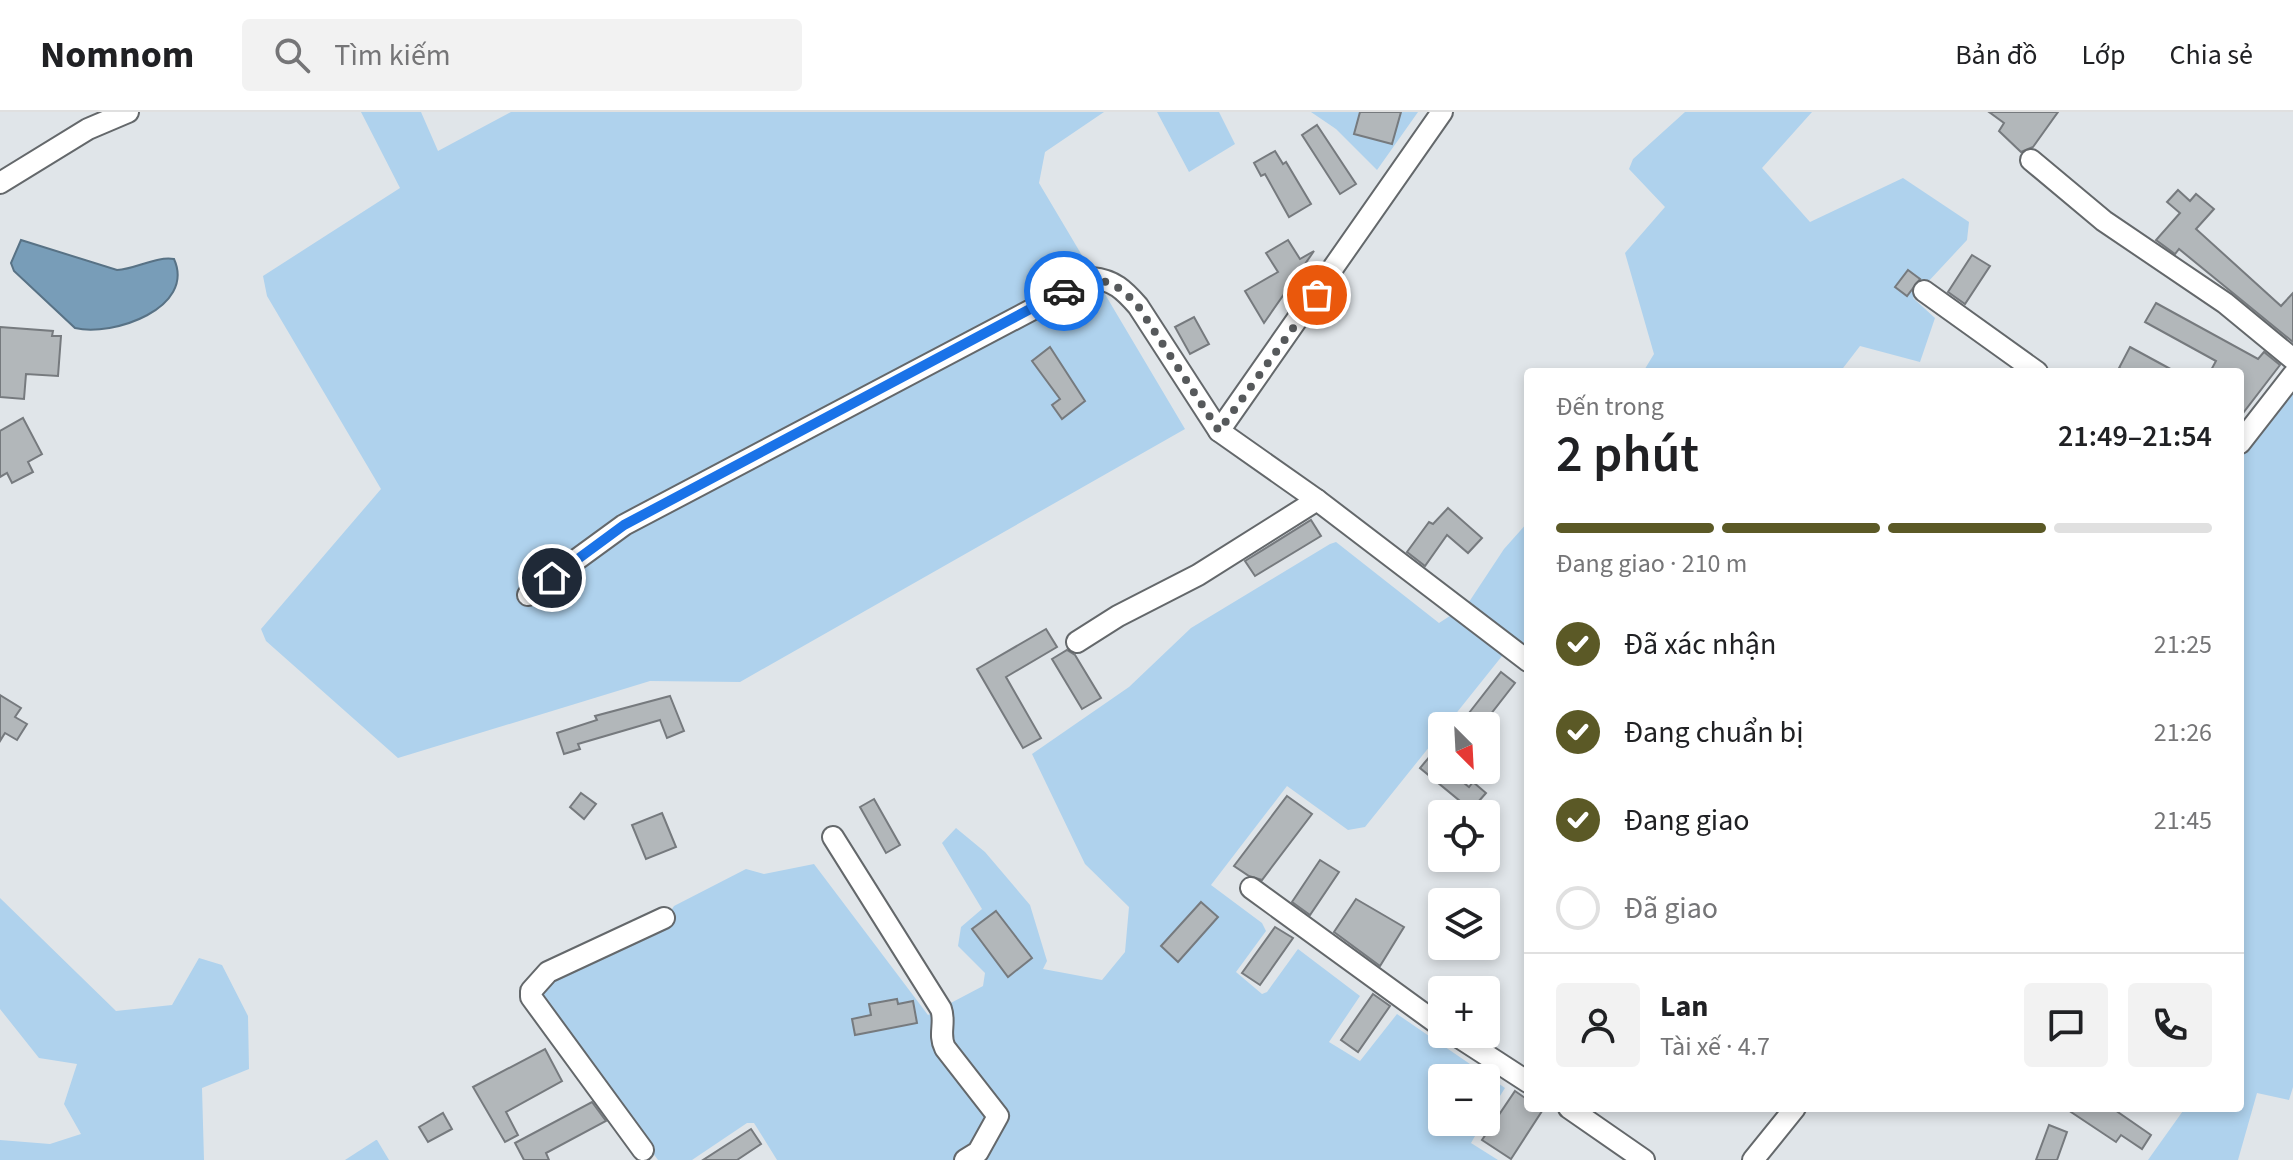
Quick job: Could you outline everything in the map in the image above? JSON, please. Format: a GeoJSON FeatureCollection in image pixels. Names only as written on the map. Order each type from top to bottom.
{"type":"FeatureCollection","features":[{"type":"Feature","properties":{"kind":"street"},"geometry":{"type":"LineString","coordinates":[[0,183],[87,121],[128,112]]}},
{"type":"Feature","properties":{"kind":"street"},"geometry":{"type":"LineString","coordinates":[[1219,431],[1442,112]]}},
{"type":"Feature","properties":{"kind":"street"},"geometry":{"type":"LineString","coordinates":[[2031,160],[2104,221],[2225,303],[2293,359]]}},
{"type":"Feature","properties":{"kind":"street"},"geometry":{"type":"LineString","coordinates":[[528,595],[624,525],[1092,278],[1108,280],[1123,289],[1138,306],[1219,431],[1317,500],[1524,658]]}},
{"type":"Feature","properties":{"kind":"street"},"geometry":{"type":"LineString","coordinates":[[1924,291],[2031,368]]}},
{"type":"Feature","properties":{"kind":"street"},"geometry":{"type":"LineString","coordinates":[[2244,438],[2293,375]]}},
{"type":"Feature","properties":{"kind":"street"},"geometry":{"type":"LineString","coordinates":[[1077,642],[1198,575],[1317,500]]}},
{"type":"Feature","properties":{"kind":"street"},"geometry":{"type":"LineString","coordinates":[[833,837],[941,1009],[944,1024],[941,1040],[945,1048],[998,1116],[978,1152],[965,1160]]}},
{"type":"Feature","properties":{"kind":"street"},"geometry":{"type":"LineString","coordinates":[[1251,888],[1428,1017]]}},
{"type":"Feature","properties":{"kind":"street"},"geometry":{"type":"LineString","coordinates":[[640,1157],[531,997],[531,991],[548,972],[664,918]]}},
{"type":"Feature","properties":{"kind":"street"},"geometry":{"type":"LineString","coordinates":[[1476,1048],[1524,1079]]}},
{"type":"Feature","properties":{"kind":"street"},"geometry":{"type":"LineString","coordinates":[[1575,1112],[1644,1160]]}},
{"type":"Feature","properties":{"kind":"street"},"geometry":{"type":"LineString","coordinates":[[1753,1160],[1792,1112]]}},
{"type":"Feature","properties":{"kind":"shaded area"},"geometry":{"type":"Polygon","coordinates":[[[361,112],[421,112],[438,151],[511,112],[1104,112],[1045,152],[1039,183],[1185,429],[740,682],[650,681],[398,758],[266,641],[261,629],[381,489],[267,296],[263,276],[400,188],[361,112]]]}},
{"type":"Feature","properties":{"kind":"shaded area"},"geometry":{"type":"Polygon","coordinates":[[[1157,112],[1219,112],[1235,144],[1189,172],[1157,112]]]}},
{"type":"Feature","properties":{"kind":"shaded area"},"geometry":{"type":"Polygon","coordinates":[[[1311,112],[1418,112],[1377,170],[1336,129],[1311,112]]]}},
{"type":"Feature","properties":{"kind":"shaded area"},"geometry":{"type":"Polygon","coordinates":[[[1685,112],[1812,112],[1762,168],[1810,222],[1903,178],[1969,222],[1967,240],[1913,298],[1935,318],[1920,362],[1860,346],[1843,368],[1645,368],[1654,354],[1625,253],[1665,207],[1629,169],[1633,159],[1685,112]]]}},
{"type":"Feature","properties":{"kind":"shaded area"},"geometry":{"type":"Polygon","coordinates":[[[21,240],[117,270],[160,259],[174,259],[178,276],[173,292],[162,305],[147,315],[110,328],[75,328],[14,271],[11,263],[21,240]]]}},
{"type":"Feature","properties":{"kind":"shaded area"},"geometry":{"type":"Polygon","coordinates":[[[2293,388],[2293,1087],[2289,1100],[2257,1093],[2238,1160],[2148,1160],[2182,1112],[2244,1112],[2244,447],[2293,388]]]}},
{"type":"Feature","properties":{"kind":"shaded area"},"geometry":{"type":"Polygon","coordinates":[[[1524,526],[1524,648],[1514,641],[1457,712],[1428,712],[1428,748],[1365,827],[1348,830],[1287,786],[1211,885],[1262,923],[1266,931],[1236,972],[1262,994],[1267,992],[1298,949],[1360,996],[1329,1042],[1360,1061],[1397,1014],[1428,1035],[1428,1048],[1447,1048],[1470,1064],[1428,1064],[1428,1136],[1475,1136],[1471,1143],[1498,1160],[777,1160],[754,1123],[747,1123],[692,1160],[658,1160],[537,997],[546,978],[665,920],[674,906],[746,869],[764,874],[814,864],[928,1015],[983,986],[985,973],[958,946],[961,927],[982,909],[942,843],[956,828],[985,852],[1030,905],[1047,961],[1043,969],[1102,980],[1125,952],[1129,907],[1085,864],[1032,754],[1129,687],[1191,628],[1330,544],[1336,542],[1439,623],[1467,605],[1504,549],[1524,526]]]}},
{"type":"Feature","properties":{"kind":"shaded area"},"geometry":{"type":"Polygon","coordinates":[[[0,898],[116,1011],[172,1005],[199,958],[222,965],[248,1016],[249,1069],[202,1088],[204,1160],[0,1160],[0,1140],[50,1144],[81,1134],[64,1104],[77,1064],[39,1058],[0,1009],[0,898]]]}},
{"type":"Feature","properties":{"kind":"shaded area"},"geometry":{"type":"Polygon","coordinates":[[[376,1140],[389,1160],[345,1160],[376,1140]]]}},
{"type":"Feature","properties":{"kind":"building"},"geometry":{"type":"Polygon","coordinates":[[[1360,112],[1401,112],[1392,144],[1354,134],[1360,112]]]}},
{"type":"Feature","properties":{"kind":"building"},"geometry":{"type":"Polygon","coordinates":[[[1989,112],[2058,112],[2033,147],[2021,152],[1999,131],[2004,123],[1989,112]]]}},
{"type":"Feature","properties":{"kind":"building"},"geometry":{"type":"Polygon","coordinates":[[[1317,125],[1356,184],[1340,194],[1302,135],[1317,125]]]}},
{"type":"Feature","properties":{"kind":"building"},"geometry":{"type":"Polygon","coordinates":[[[1275,151],[1283,164],[1286,162],[1311,204],[1289,217],[1265,174],[1261,176],[1254,163],[1275,151]]]}},
{"type":"Feature","properties":{"kind":"building"},"geometry":{"type":"Polygon","coordinates":[[[2178,190],[2190,201],[2196,194],[2214,209],[2196,229],[2281,306],[2293,293],[2293,342],[2179,249],[2175,254],[2156,240],[2180,213],[2167,202],[2178,190]]]}},
{"type":"Feature","properties":{"kind":"building"},"geometry":{"type":"Polygon","coordinates":[[[1288,240],[1300,259],[1314,251],[1264,323],[1245,291],[1278,272],[1266,253],[1288,240]]]}},
{"type":"Feature","properties":{"kind":"building"},"geometry":{"type":"Polygon","coordinates":[[[1972,255],[1990,266],[1965,304],[1948,292],[1972,255]]]}},
{"type":"Feature","properties":{"kind":"building"},"geometry":{"type":"Polygon","coordinates":[[[1908,270],[1920,279],[1907,296],[1895,287],[1908,270]]]}},
{"type":"Feature","properties":{"kind":"building"},"geometry":{"type":"Polygon","coordinates":[[[2156,303],[2258,359],[2264,352],[2280,365],[2244,412],[2244,368],[2212,368],[2216,361],[2145,322],[2156,303]]]}},
{"type":"Feature","properties":{"kind":"building"},"geometry":{"type":"Polygon","coordinates":[[[1194,317],[1209,344],[1190,354],[1175,327],[1194,317]]]}},
{"type":"Feature","properties":{"kind":"building"},"geometry":{"type":"Polygon","coordinates":[[[0,327],[53,331],[52,336],[61,336],[58,376],[26,374],[24,399],[0,397],[0,327]]]}},
{"type":"Feature","properties":{"kind":"building"},"geometry":{"type":"Polygon","coordinates":[[[1050,347],[1085,401],[1062,419],[1052,405],[1060,399],[1032,361],[1050,347]]]}},
{"type":"Feature","properties":{"kind":"building"},"geometry":{"type":"Polygon","coordinates":[[[2130,347],[2169,368],[2119,368],[2130,347]]]}},
{"type":"Feature","properties":{"kind":"building"},"geometry":{"type":"Polygon","coordinates":[[[23,418],[42,454],[28,462],[33,472],[12,483],[7,473],[0,477],[0,431],[23,418]]]}},
{"type":"Feature","properties":{"kind":"building"},"geometry":{"type":"Polygon","coordinates":[[[1448,508],[1482,538],[1468,553],[1447,535],[1425,566],[1407,552],[1429,522],[1433,524],[1448,508]]]}},
{"type":"Feature","properties":{"kind":"building"},"geometry":{"type":"Polygon","coordinates":[[[1311,520],[1321,536],[1255,576],[1245,561],[1311,520]]]}},
{"type":"Feature","properties":{"kind":"building"},"geometry":{"type":"Polygon","coordinates":[[[1046,629],[1057,647],[1006,677],[1041,738],[1023,748],[977,669],[1046,629]]]}},
{"type":"Feature","properties":{"kind":"building"},"geometry":{"type":"Polygon","coordinates":[[[1067,650],[1075,655],[1101,698],[1082,709],[1052,659],[1067,650]]]}},
{"type":"Feature","properties":{"kind":"building"},"geometry":{"type":"Polygon","coordinates":[[[1501,672],[1515,683],[1492,712],[1470,712],[1501,672]]]}},
{"type":"Feature","properties":{"kind":"building"},"geometry":{"type":"Polygon","coordinates":[[[0,695],[21,708],[15,717],[27,724],[17,740],[5,733],[0,741],[0,695]]]}},
{"type":"Feature","properties":{"kind":"building"},"geometry":{"type":"Polygon","coordinates":[[[670,696],[684,731],[667,738],[660,720],[578,744],[580,749],[564,754],[557,733],[597,720],[595,716],[670,696]]]}},
{"type":"Feature","properties":{"kind":"building"},"geometry":{"type":"Polygon","coordinates":[[[1428,759],[1428,775],[1420,768],[1428,759]]]}},
{"type":"Feature","properties":{"kind":"building"},"geometry":{"type":"Polygon","coordinates":[[[1439,784],[1465,784],[1469,787],[1475,784],[1486,793],[1480,800],[1459,800],[1439,784]]]}},
{"type":"Feature","properties":{"kind":"building"},"geometry":{"type":"Polygon","coordinates":[[[581,793],[596,804],[584,819],[570,807],[581,793]]]}},
{"type":"Feature","properties":{"kind":"building"},"geometry":{"type":"Polygon","coordinates":[[[1287,796],[1312,814],[1262,880],[1249,876],[1234,866],[1287,796]]]}},
{"type":"Feature","properties":{"kind":"building"},"geometry":{"type":"Polygon","coordinates":[[[874,799],[900,845],[886,853],[860,807],[874,799]]]}},
{"type":"Feature","properties":{"kind":"building"},"geometry":{"type":"Polygon","coordinates":[[[662,813],[676,847],[646,859],[632,825],[662,813]]]}},
{"type":"Feature","properties":{"kind":"building"},"geometry":{"type":"Polygon","coordinates":[[[1320,860],[1339,872],[1310,915],[1292,902],[1320,860]]]}},
{"type":"Feature","properties":{"kind":"building"},"geometry":{"type":"Polygon","coordinates":[[[1356,899],[1404,927],[1380,966],[1334,932],[1356,899]]]}},
{"type":"Feature","properties":{"kind":"building"},"geometry":{"type":"Polygon","coordinates":[[[1201,902],[1218,917],[1178,962],[1161,946],[1201,902]]]}},
{"type":"Feature","properties":{"kind":"building"},"geometry":{"type":"Polygon","coordinates":[[[996,911],[1032,958],[1008,977],[972,929],[996,911]]]}},
{"type":"Feature","properties":{"kind":"building"},"geometry":{"type":"Polygon","coordinates":[[[1275,927],[1293,938],[1260,985],[1242,973],[1275,927]]]}},
{"type":"Feature","properties":{"kind":"building"},"geometry":{"type":"Polygon","coordinates":[[[1373,994],[1390,1006],[1358,1052],[1341,1040],[1373,994]]]}},
{"type":"Feature","properties":{"kind":"building"},"geometry":{"type":"Polygon","coordinates":[[[897,999],[898,1004],[913,1001],[917,1023],[855,1035],[852,1019],[871,1015],[869,1004],[897,999]]]}},
{"type":"Feature","properties":{"kind":"building"},"geometry":{"type":"Polygon","coordinates":[[[545,1049],[562,1081],[506,1112],[518,1135],[505,1142],[473,1087],[545,1049]]]}},
{"type":"Feature","properties":{"kind":"building"},"geometry":{"type":"Polygon","coordinates":[[[1515,1091],[1524,1097],[1524,1112],[1541,1112],[1511,1159],[1482,1140],[1485,1136],[1500,1136],[1500,1113],[1515,1091]]]}},
{"type":"Feature","properties":{"kind":"building"},"geometry":{"type":"Polygon","coordinates":[[[592,1102],[606,1121],[546,1153],[549,1160],[524,1160],[515,1143],[592,1102]]]}},
{"type":"Feature","properties":{"kind":"building"},"geometry":{"type":"Polygon","coordinates":[[[2071,1112],[2118,1112],[2151,1135],[2142,1149],[2121,1135],[2116,1142],[2071,1112]]]}},
{"type":"Feature","properties":{"kind":"building"},"geometry":{"type":"Polygon","coordinates":[[[443,1113],[452,1129],[428,1142],[419,1127],[443,1113]]]}},
{"type":"Feature","properties":{"kind":"building"},"geometry":{"type":"Polygon","coordinates":[[[2049,1125],[2067,1132],[2057,1160],[2036,1160],[2049,1125]]]}},
{"type":"Feature","properties":{"kind":"building"},"geometry":{"type":"Polygon","coordinates":[[[751,1129],[761,1144],[737,1160],[703,1160],[751,1129]]]}},
{"type":"Feature","properties":{"kind":"way so far"},"geometry":{"type":"LineString","coordinates":[[1064,291],[1092,278],[1108,280],[1123,289],[1138,306],[1219,431],[1317,295]]}},
{"type":"Feature","properties":{"kind":"route"},"geometry":{"type":"LineString","coordinates":[[552,578],[624,525],[1064,291]]}}]}
